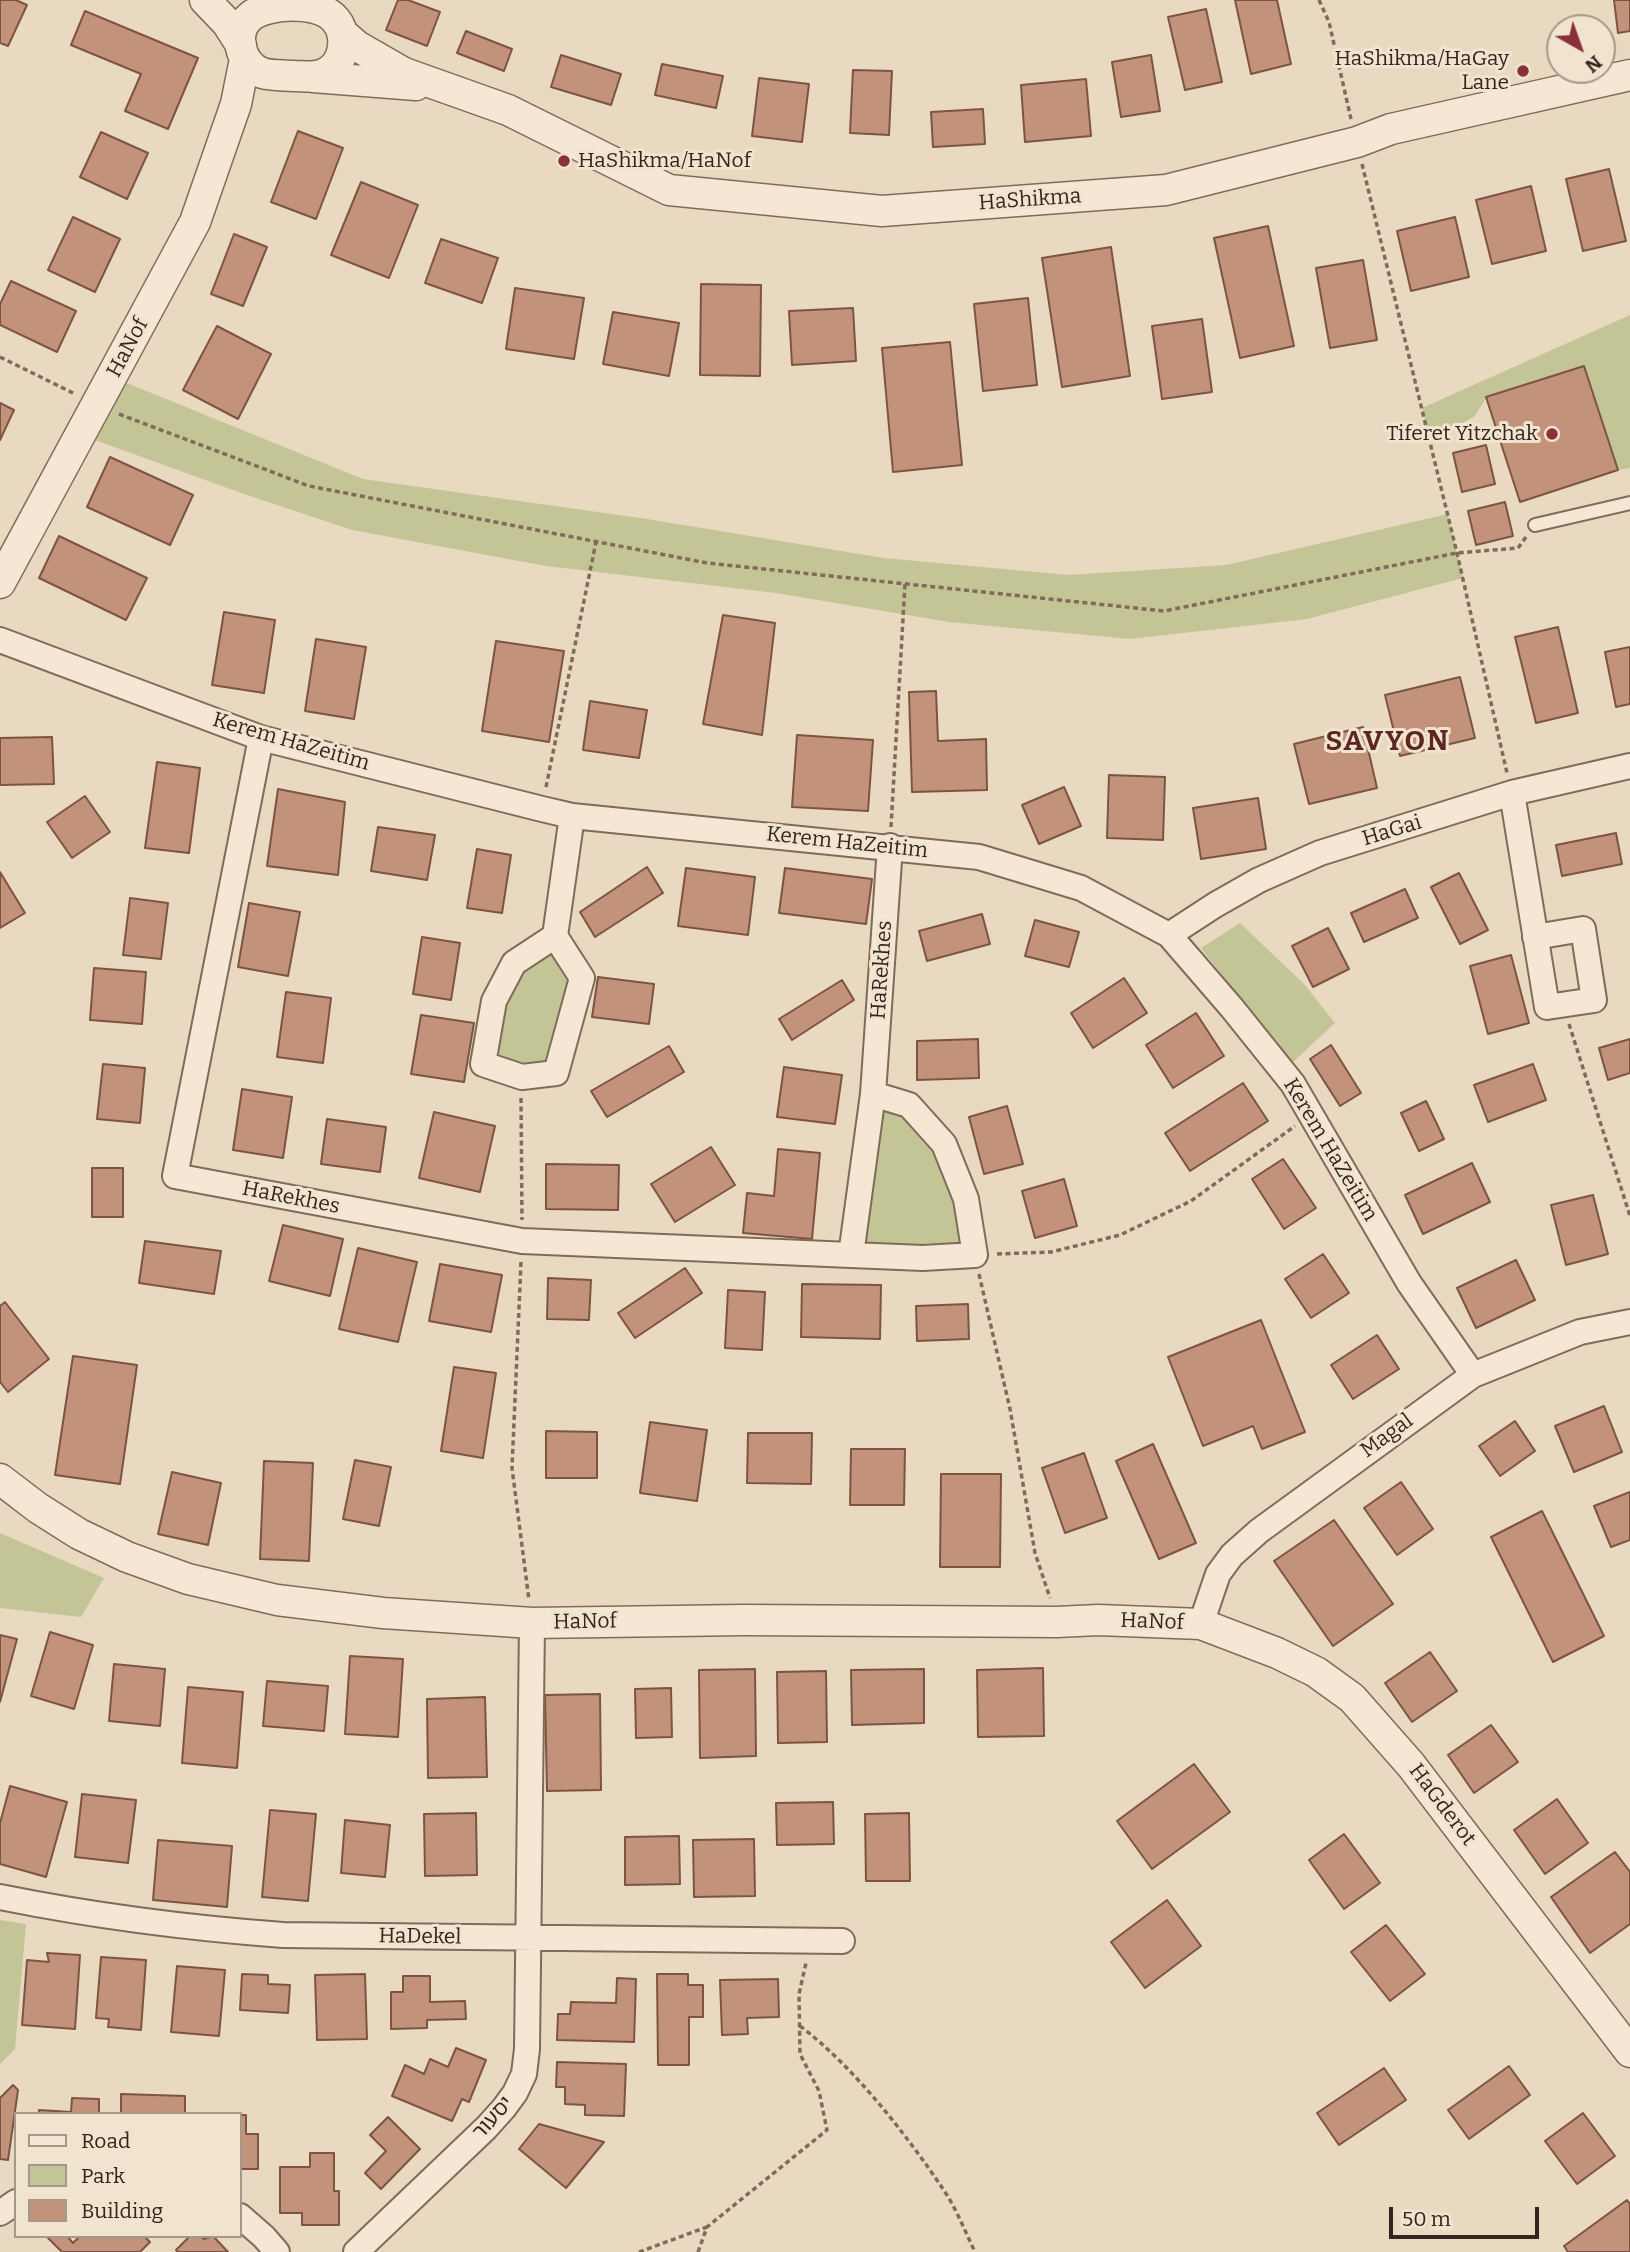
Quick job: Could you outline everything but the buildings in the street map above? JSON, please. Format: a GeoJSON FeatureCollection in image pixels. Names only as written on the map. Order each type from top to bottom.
{"type":"FeatureCollection","features":[{"type":"Feature","properties":{"kind":"street"},"geometry":{"type":"LineString","coordinates":[[205,0],[227,23],[253,67],[262,73],[441,86]]}},
{"type":"Feature","properties":{"kind":"street"},"geometry":{"type":"LineString","coordinates":[[313,77],[324,74],[340,59],[344,47],[341,32],[342,0]]}},
{"type":"Feature","properties":{"kind":"street"},"geometry":{"type":"LineString","coordinates":[[243,52],[240,32],[244,23],[253,14],[264,9],[291,3],[328,14],[341,32],[382,62],[441,86]]}},
{"type":"Feature","properties":{"kind":"street","name":"HaNof"},"geometry":{"type":"LineString","coordinates":[[236,104],[243,52]]}},
{"type":"Feature","properties":{"kind":"street","name":"HaNof"},"geometry":{"type":"LineString","coordinates":[[0,583],[195,222],[236,104],[243,91],[254,82],[274,75]]}},
{"type":"Feature","properties":{"kind":"street","name":"HaShikma"},"geometry":{"type":"LineString","coordinates":[[441,86],[508,110],[669,190],[882,211],[1166,190],[1357,142],[1391,130],[1630,75]]}},
{"type":"Feature","properties":{"kind":"street","name":"Kerem HaZeitim"},"geometry":{"type":"LineString","coordinates":[[0,640],[261,738],[572,816],[979,857],[1081,888],[1169,935],[1232,1008],[1293,1084],[1409,1283],[1473,1375]]}},
{"type":"Feature","properties":{"kind":"street","name":"HaRekhes"},"geometry":{"type":"LineString","coordinates":[[261,738],[175,1176],[522,1241],[923,1258],[975,1255]]}},
{"type":"Feature","properties":{"kind":"street","name":"HaGai"},"geometry":{"type":"LineString","coordinates":[[1169,935],[1259,880],[1320,853],[1512,793],[1630,766]]}},
{"type":"Feature","properties":{"kind":"street"},"geometry":{"type":"LineString","coordinates":[[1512,793],[1535,937],[1547,1007],[1594,1000],[1583,929],[1535,937]]}},
{"type":"Feature","properties":{"kind":"street"},"geometry":{"type":"LineString","coordinates":[[555,936],[514,963],[494,1001],[483,1064],[522,1077],[556,1073],[582,978],[555,936],[572,816]]}},
{"type":"Feature","properties":{"kind":"street","name":"HaRekhes"},"geometry":{"type":"LineString","coordinates":[[852,1255],[873,1094],[890,846]]}},
{"type":"Feature","properties":{"kind":"street"},"geometry":{"type":"LineString","coordinates":[[873,1094],[909,1105],[944,1144],[966,1199],[975,1255]]}},
{"type":"Feature","properties":{"kind":"street","name":"Magal"},"geometry":{"type":"LineString","coordinates":[[1201,1624],[1218,1574],[1232,1555],[1320,1484],[1473,1375],[1580,1332],[1630,1322]]}},
{"type":"Feature","properties":{"kind":"street","name":"HaNof"},"geometry":{"type":"LineString","coordinates":[[0,1479],[79,1534],[127,1557],[188,1578],[277,1600],[383,1613],[532,1623],[1111,1620],[1201,1624]]}},
{"type":"Feature","properties":{"kind":"street","name":"יסעור"},"geometry":{"type":"LineString","coordinates":[[356,2252],[486,2128],[516,2093],[524,2074],[527,2049],[532,1623]]}},
{"type":"Feature","properties":{"kind":"street","name":"HaGderot"},"geometry":{"type":"LineString","coordinates":[[1201,1624],[1277,1653],[1316,1672],[1352,1698],[1411,1765],[1630,2052]]}},
{"type":"Feature","properties":{"kind":"street","name":"HaDekel"},"geometry":{"type":"LineString","coordinates":[[0,1897],[116,1918],[211,1930],[283,1935],[842,1941]]}},
{"type":"Feature","properties":{"kind":"street"},"geometry":{"type":"LineString","coordinates":[[242,2218],[277,2252]]}},
{"type":"Feature","properties":{"kind":"lane"},"geometry":{"type":"LineString","coordinates":[[1535,525],[1630,503]]}},
{"type":"Feature","properties":{"kind":"path"},"geometry":{"type":"LineString","coordinates":[[1319,0],[1329,22],[1512,793]]}},
{"type":"Feature","properties":{"kind":"path"},"geometry":{"type":"LineString","coordinates":[[0,357],[97,405],[309,486],[707,563],[1164,611],[1457,554],[1518,548],[1535,525]]}},
{"type":"Feature","properties":{"kind":"path"},"geometry":{"type":"LineString","coordinates":[[542,809],[596,542]]}},
{"type":"Feature","properties":{"kind":"path"},"geometry":{"type":"LineString","coordinates":[[890,846],[905,584]]}},
{"type":"Feature","properties":{"kind":"path"},"geometry":{"type":"LineString","coordinates":[[1563,1005],[1630,1216]]}},
{"type":"Feature","properties":{"kind":"path"},"geometry":{"type":"LineString","coordinates":[[522,1077],[522,1241],[512,1468],[532,1623]]}},
{"type":"Feature","properties":{"kind":"path"},"geometry":{"type":"LineString","coordinates":[[1057,1622],[1035,1553],[1010,1409],[975,1255],[1051,1252],[1120,1235],[1191,1201],[1311,1115]]}},
{"type":"Feature","properties":{"kind":"path"},"geometry":{"type":"LineString","coordinates":[[639,2252],[707,2227],[827,2130],[819,2091],[800,2054],[799,1994],[807,1965],[801,1940]]}},
{"type":"Feature","properties":{"kind":"path"},"geometry":{"type":"LineString","coordinates":[[799,2026],[815,2038],[876,2100],[944,2191],[975,2252]]}},
{"type":"Feature","properties":{"kind":"path"},"geometry":{"type":"LineString","coordinates":[[698,2252],[707,2227]]}},
{"type":"Feature","properties":{"kind":"green space"},"geometry":{"type":"Polygon","coordinates":[[[1630,315],[1630,468],[1618,470],[1584,366],[1487,397],[1474,417],[1430,439],[1422,408],[1630,315]]]}},
{"type":"Feature","properties":{"kind":"green space"},"geometry":{"type":"Polygon","coordinates":[[[112,377],[363,479],[647,519],[884,558],[1069,575],[1226,565],[1448,514],[1463,578],[1307,619],[1130,639],[949,622],[776,593],[546,566],[352,530],[81,435],[112,377]]]}},
{"type":"Feature","properties":{"kind":"green space"},"geometry":{"type":"Polygon","coordinates":[[[1240,923],[1304,984],[1335,1023],[1292,1063],[1201,948],[1240,923]]]}},
{"type":"Feature","properties":{"kind":"green space"},"geometry":{"type":"Polygon","coordinates":[[[555,936],[582,978],[556,1073],[483,1064],[494,1001],[555,936]]]}},
{"type":"Feature","properties":{"kind":"green space"},"geometry":{"type":"Polygon","coordinates":[[[873,1094],[944,1144],[975,1255],[851,1255],[873,1094]]]}},
{"type":"Feature","properties":{"kind":"green space"},"geometry":{"type":"Polygon","coordinates":[[[0,1533],[104,1578],[81,1617],[0,1608],[0,1533]]]}},
{"type":"Feature","properties":{"kind":"green space"},"geometry":{"type":"Polygon","coordinates":[[[0,1920],[26,1924],[15,2049],[0,2064],[0,1920]]]}},
{"type":"Feature","properties":{"kind":"place","name":"HaShikma/HaGay Lane"},"geometry":{"type":"Point","coordinates":[1523,71]}},
{"type":"Feature","properties":{"kind":"place","name":"HaShikma/HaNof"},"geometry":{"type":"Point","coordinates":[564,161]}},
{"type":"Feature","properties":{"kind":"place","name":"Tiferet Yitzchak"},"geometry":{"type":"Point","coordinates":[1552,434]}},
{"type":"Feature","properties":{"kind":"district","name":"SAVYON"},"geometry":{"type":"Point","coordinates":[1388,742]}}]}
